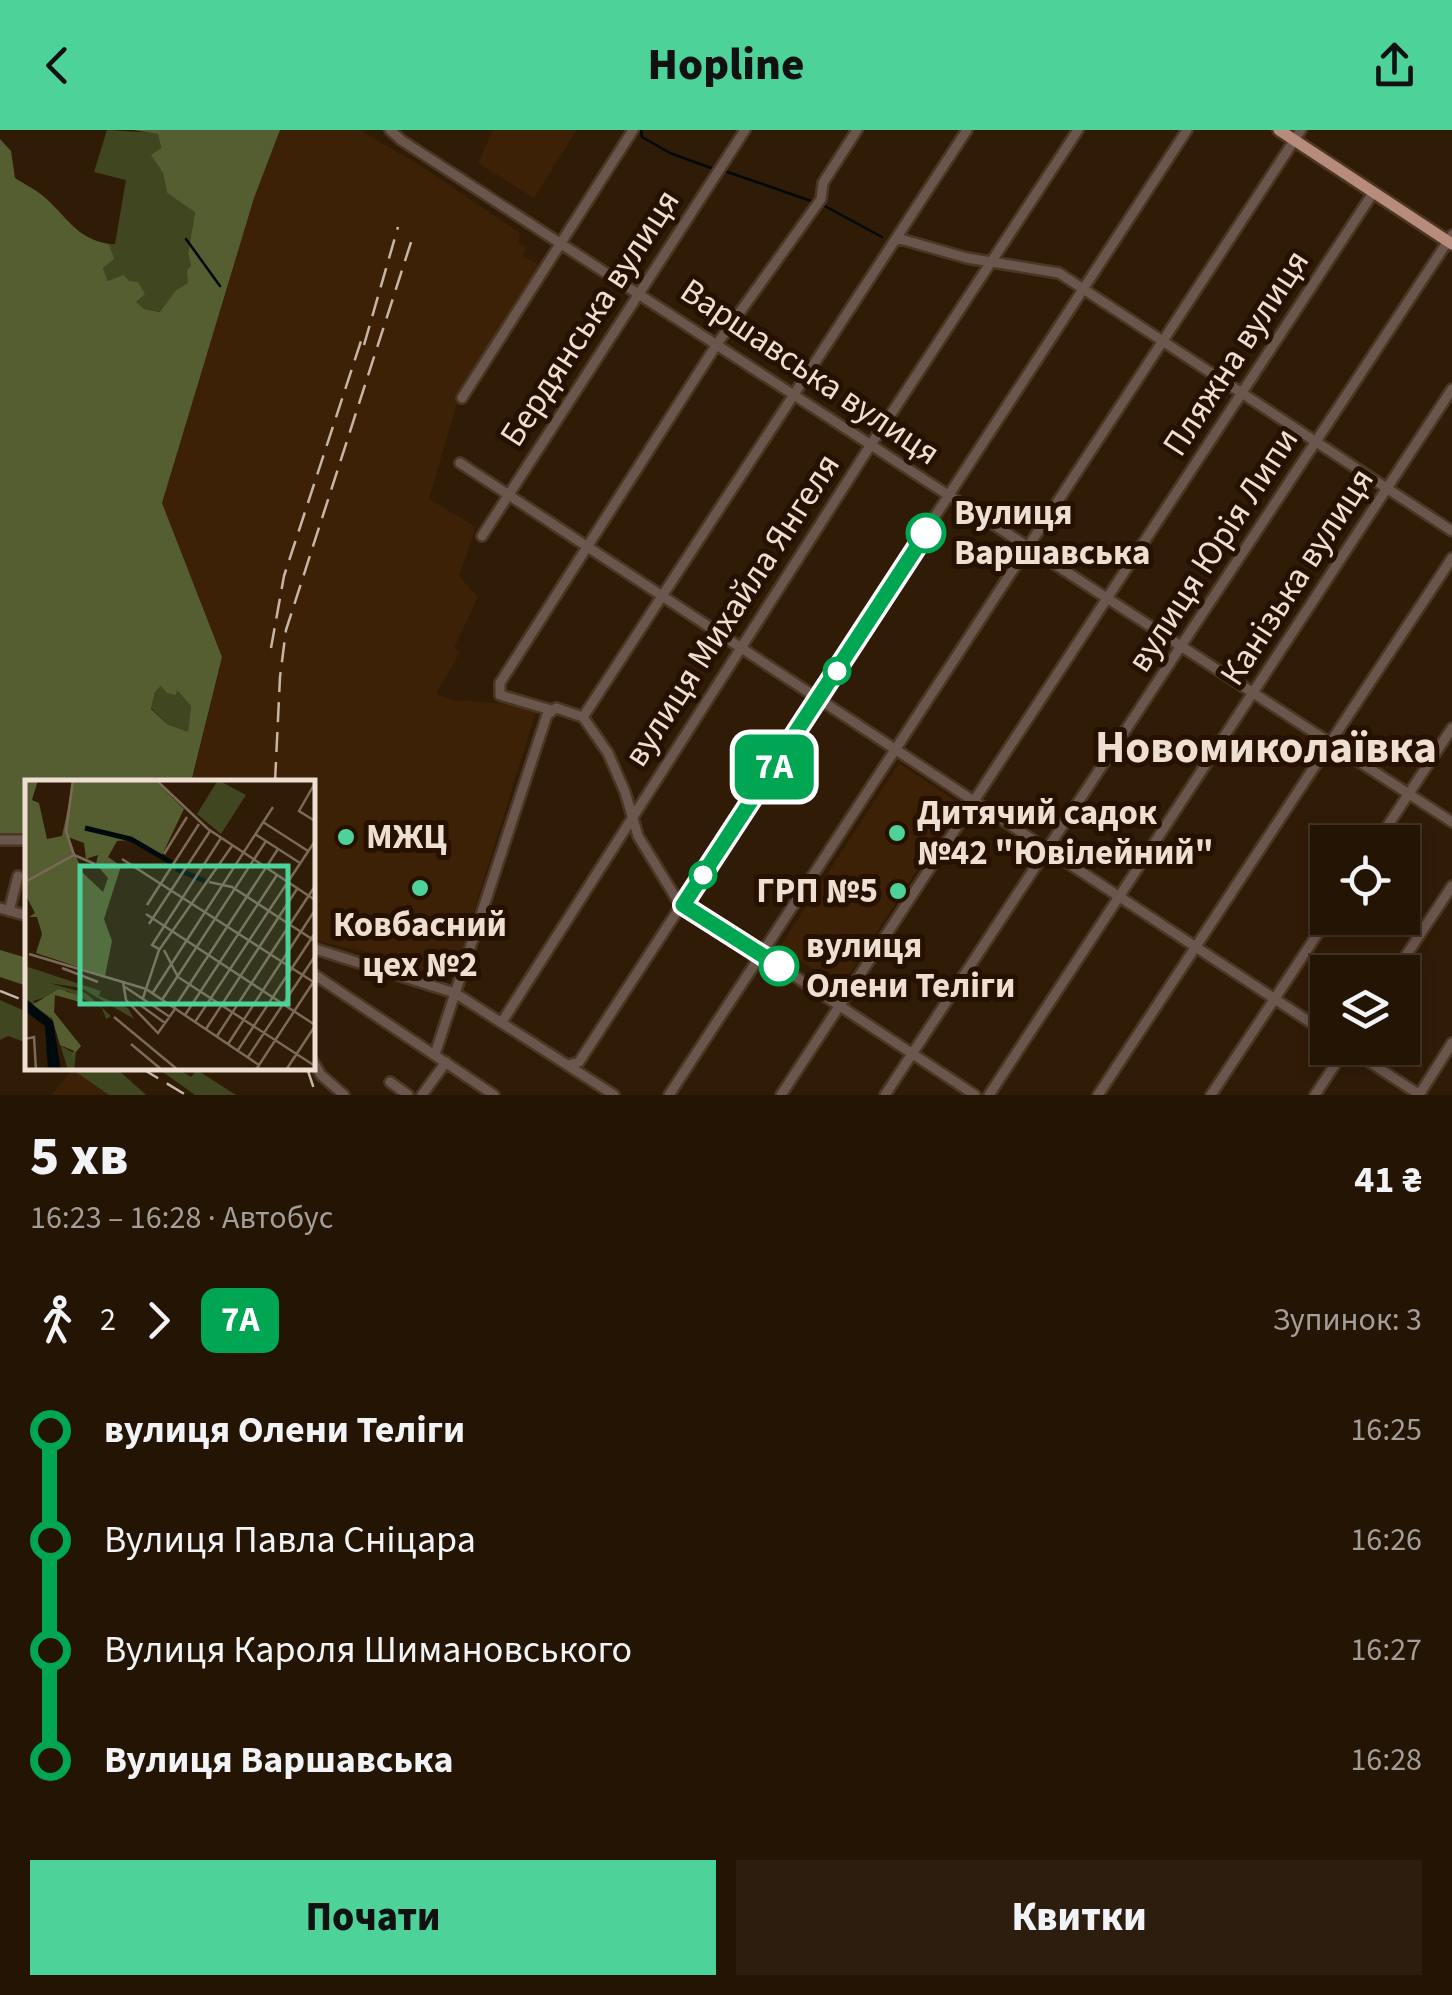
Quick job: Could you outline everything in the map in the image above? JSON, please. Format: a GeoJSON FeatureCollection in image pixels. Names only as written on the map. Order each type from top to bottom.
{"type":"FeatureCollection","features":[{"type":"Feature","properties":{"kind":"main road"},"geometry":{"type":"LineString","coordinates":[[1279,130],[1298,135],[1373,193],[1451,241]]}},
{"type":"Feature","properties":{"kind":"street","name":"Варшавська вулиця"},"geometry":{"type":"LineString","coordinates":[[390,130],[949,498],[1452,822]]}},
{"type":"Feature","properties":{"kind":"street"},"geometry":{"type":"LineString","coordinates":[[462,398],[634,130]]}},
{"type":"Feature","properties":{"kind":"street","name":"Бердянська вулиця"},"geometry":{"type":"LineString","coordinates":[[482,536],[745,130]]}},
{"type":"Feature","properties":{"kind":"street"},"geometry":{"type":"LineString","coordinates":[[857,130],[823,183],[820,199],[717,344],[500,683],[500,695],[583,718],[608,753],[650,860],[683,905],[975,1095]]}},
{"type":"Feature","properties":{"kind":"street"},"geometry":{"type":"LineString","coordinates":[[583,718],[967,130]]}},
{"type":"Feature","properties":{"kind":"street","name":"вулиця Михайла Янгеля"},"geometry":{"type":"LineString","coordinates":[[502,1022],[739,648],[1078,130]]}},
{"type":"Feature","properties":{"kind":"street"},"geometry":{"type":"LineString","coordinates":[[569,1065],[579,1062],[683,905],[1187,130]]}},
{"type":"Feature","properties":{"kind":"street"},"geometry":{"type":"LineString","coordinates":[[669,1095],[1298,135]]}},
{"type":"Feature","properties":{"kind":"street","name":"Пляжна вулиця"},"geometry":{"type":"LineString","coordinates":[[781,1095],[1373,193]]}},
{"type":"Feature","properties":{"kind":"street"},"geometry":{"type":"LineString","coordinates":[[897,238],[918,246],[1058,274],[1452,531]]}},
{"type":"Feature","properties":{"kind":"street","name":"вулиця Юрія Липи"},"geometry":{"type":"LineString","coordinates":[[885,1095],[1451,241]]}},
{"type":"Feature","properties":{"kind":"street","name":"Канізька вулиця"},"geometry":{"type":"LineString","coordinates":[[988,1095],[1452,389]]}},
{"type":"Feature","properties":{"kind":"street"},"geometry":{"type":"LineString","coordinates":[[460,464],[1310,1023]]}},
{"type":"Feature","properties":{"kind":"street"},"geometry":{"type":"LineString","coordinates":[[1098,1095],[1452,558]]}},
{"type":"Feature","properties":{"kind":"street"},"geometry":{"type":"LineString","coordinates":[[435,1054],[551,710]]}},
{"type":"Feature","properties":{"kind":"street"},"geometry":{"type":"LineString","coordinates":[[1388,825],[1452,728]]}},
{"type":"Feature","properties":{"kind":"street"},"geometry":{"type":"LineString","coordinates":[[0,840],[25,839]]}},
{"type":"Feature","properties":{"kind":"street"},"geometry":{"type":"LineString","coordinates":[[4,910],[18,876]]}},
{"type":"Feature","properties":{"kind":"street"},"geometry":{"type":"LineString","coordinates":[[1406,955],[1452,886]]}},
{"type":"Feature","properties":{"kind":"street"},"geometry":{"type":"LineString","coordinates":[[1210,1095],[1317,935]]}},
{"type":"Feature","properties":{"kind":"street"},"geometry":{"type":"LineString","coordinates":[[315,949],[455,992],[614,1095]]}},
{"type":"Feature","properties":{"kind":"street"},"geometry":{"type":"LineString","coordinates":[[315,975],[494,1095]]}},
{"type":"Feature","properties":{"kind":"street"},"geometry":{"type":"LineString","coordinates":[[1373,1065],[1419,1095],[1452,1044]]}},
{"type":"Feature","properties":{"kind":"street"},"geometry":{"type":"LineString","coordinates":[[422,1095],[446,1062]]}},
{"type":"Feature","properties":{"kind":"street"},"geometry":{"type":"LineString","coordinates":[[315,1065],[344,1095]]}},
{"type":"Feature","properties":{"kind":"street"},"geometry":{"type":"LineString","coordinates":[[1315,1095],[1335,1065]]}},
{"type":"Feature","properties":{"kind":"street"},"geometry":{"type":"LineString","coordinates":[[390,1082],[408,1095]]}},
{"type":"Feature","properties":{"kind":"shaded area"},"geometry":{"type":"Polygon","coordinates":[[[280,130],[359,130],[418,164],[520,233],[518,243],[527,247],[522,256],[542,266],[458,399],[429,499],[476,527],[459,576],[478,597],[454,648],[460,652],[436,694],[452,700],[511,704],[536,712],[455,972],[436,966],[433,974],[371,953],[315,940],[315,780],[191,780],[222,657],[162,503],[254,198],[280,130]]]}},
{"type":"Feature","properties":{"kind":"shaded area"},"geometry":{"type":"Polygon","coordinates":[[[493,130],[577,130],[534,198],[478,163],[493,130]]]}},
{"type":"Feature","properties":{"kind":"shaded area"},"geometry":{"type":"Polygon","coordinates":[[[899,763],[960,804],[841,987],[780,947],[899,763]]]}},
{"type":"Feature","properties":{"kind":"shaded area"},"geometry":{"type":"Polygon","coordinates":[[[73,1070],[109,1095],[52,1095],[73,1070]]]}},
{"type":"Feature","properties":{"kind":"green space"},"geometry":{"type":"Polygon","coordinates":[[[107,130],[158,133],[161,148],[152,155],[163,173],[167,193],[195,211],[188,283],[176,290],[161,312],[144,309],[135,302],[138,298],[108,281],[103,268],[111,252],[109,244],[115,244],[126,180],[94,172],[107,130]]]}},
{"type":"Feature","properties":{"kind":"green space"},"geometry":{"type":"Polygon","coordinates":[[[133,130],[280,130],[254,198],[162,503],[222,657],[191,780],[25,780],[25,836],[0,836],[0,139],[11,151],[15,178],[43,196],[80,232],[109,244],[114,259],[103,268],[108,281],[124,275],[129,281],[138,282],[145,294],[136,302],[144,309],[160,312],[176,290],[188,283],[195,212],[167,193],[163,173],[151,155],[161,148],[158,134],[133,130]],[[161,686],[155,692],[151,709],[167,724],[188,732],[191,706],[177,690],[176,695],[161,686]]]}},
{"type":"Feature","properties":{"kind":"green space"},"geometry":{"type":"Polygon","coordinates":[[[162,685],[176,688],[191,706],[188,732],[167,724],[151,708],[155,692],[162,685]]]}},
{"type":"Feature","properties":{"kind":"green space"},"geometry":{"type":"Polygon","coordinates":[[[0,950],[25,957],[25,985],[0,977],[0,950]]]}},
{"type":"Feature","properties":{"kind":"green space"},"geometry":{"type":"Polygon","coordinates":[[[0,1000],[25,1011],[25,1042],[8,1036],[0,1040],[0,1000]]]}},
{"type":"Feature","properties":{"kind":"green space"},"geometry":{"type":"Polygon","coordinates":[[[73,1070],[118,1070],[146,1095],[109,1095],[73,1070]]]}},
{"type":"Feature","properties":{"kind":"green space"},"geometry":{"type":"Polygon","coordinates":[[[160,1070],[179,1070],[191,1077],[197,1070],[236,1095],[195,1095],[160,1070]]]}},
{"type":"Feature","properties":{"kind":"waterway"},"geometry":{"type":"LineString","coordinates":[[641,130],[642,137],[670,153],[714,169]]}},
{"type":"Feature","properties":{"kind":"waterway"},"geometry":{"type":"LineString","coordinates":[[722,170],[814,202]]}},
{"type":"Feature","properties":{"kind":"waterway"},"geometry":{"type":"LineString","coordinates":[[821,204],[882,237]]}},
{"type":"Feature","properties":{"kind":"waterway"},"geometry":{"type":"LineString","coordinates":[[186,239],[220,286]]}},
{"type":"Feature","properties":{"kind":"railway"},"geometry":{"type":"LineString","coordinates":[[364,345],[398,227]]}},
{"type":"Feature","properties":{"kind":"railway"},"geometry":{"type":"LineString","coordinates":[[275,780],[286,630],[414,233]]}},
{"type":"Feature","properties":{"kind":"railway"},"geometry":{"type":"LineString","coordinates":[[271,648],[284,576],[364,332]]}},
{"type":"Feature","properties":{"kind":"railway"},"geometry":{"type":"LineString","coordinates":[[0,991],[25,1001]]}},
{"type":"Feature","properties":{"kind":"railway"},"geometry":{"type":"LineString","coordinates":[[144,1070],[186,1095]]}},
{"type":"Feature","properties":{"kind":"railway"},"geometry":{"type":"LineString","coordinates":[[308,1070],[316,1095]]}},
{"type":"Feature","properties":{"kind":"bus line","name":"7А"},"geometry":{"type":"LineString","coordinates":[[779,966],[683,905],[926,533]]}},
{"type":"Feature","properties":{"kind":"place","name":"Вулиця Варшавська"},"geometry":{"type":"Point","coordinates":[926,533]}},
{"type":"Feature","properties":{"kind":"place","name":"Дитячий садок №42 \"Ювілейний\""},"geometry":{"type":"Point","coordinates":[897,833]}},
{"type":"Feature","properties":{"kind":"place","name":"МЖЦ"},"geometry":{"type":"Point","coordinates":[346,837]}},
{"type":"Feature","properties":{"kind":"place","name":"Ковбасний цех №2"},"geometry":{"type":"Point","coordinates":[420,888]}},
{"type":"Feature","properties":{"kind":"place","name":"ГРП №5"},"geometry":{"type":"Point","coordinates":[898,891]}},
{"type":"Feature","properties":{"kind":"place","name":"вулиця Олени Теліги"},"geometry":{"type":"Point","coordinates":[779,966]}},
{"type":"Feature","properties":{"kind":"district","name":"Новомиколаївка"},"geometry":{"type":"Point","coordinates":[1266,748]}}]}
